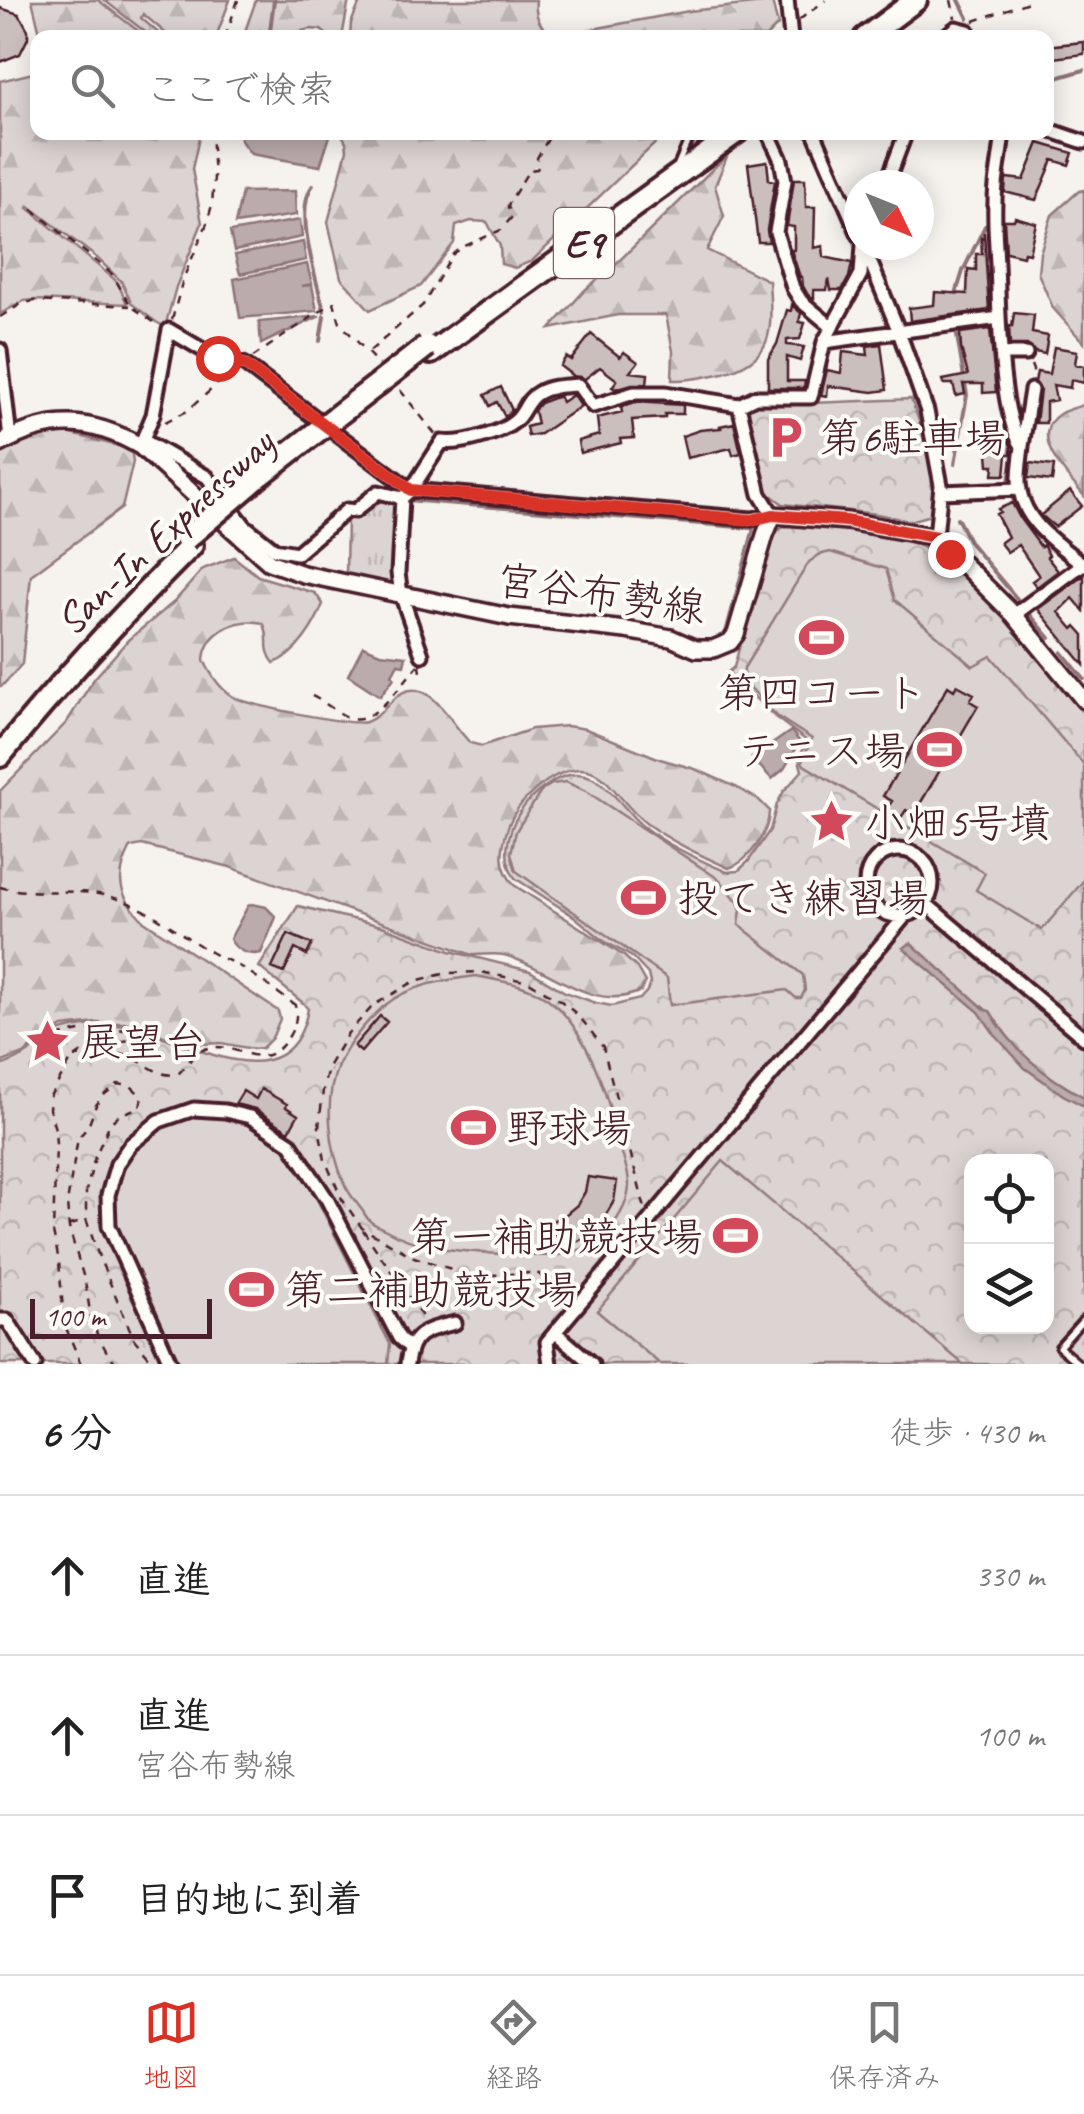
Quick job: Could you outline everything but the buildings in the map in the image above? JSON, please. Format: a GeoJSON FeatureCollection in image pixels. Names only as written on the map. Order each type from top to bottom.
{"type":"FeatureCollection","features":[{"type":"Feature","properties":{"kind":"highway"},"geometry":{"type":"LineString","coordinates":[[867,30],[907,0]]}},
{"type":"Feature","properties":{"kind":"highway"},"geometry":{"type":"LineString","coordinates":[[875,30],[916,0]]}},
{"type":"Feature","properties":{"kind":"highway","name":"San-In Expressway"},"geometry":{"type":"LineString","coordinates":[[0,744],[43,688],[112,614],[189,542],[429,350],[715,140]]}},
{"type":"Feature","properties":{"kind":"highway","name":"San-In Expressway"},"geometry":{"type":"LineString","coordinates":[[429,350],[726,140]]}},
{"type":"Feature","properties":{"kind":"highway","name":"San-In Expressway"},"geometry":{"type":"LineString","coordinates":[[0,756],[189,542]]}},
{"type":"Feature","properties":{"kind":"street"},"geometry":{"type":"LineString","coordinates":[[787,0],[790,30]]}},
{"type":"Feature","properties":{"kind":"street"},"geometry":{"type":"LineString","coordinates":[[954,30],[964,30]]}},
{"type":"Feature","properties":{"kind":"street"},"geometry":{"type":"LineString","coordinates":[[1054,132],[1081,138]]}},
{"type":"Feature","properties":{"kind":"street"},"geometry":{"type":"LineString","coordinates":[[771,140],[785,181],[776,232],[789,275],[801,301],[832,327]]}},
{"type":"Feature","properties":{"kind":"street"},"geometry":{"type":"LineString","coordinates":[[818,140],[844,200]]}},
{"type":"Feature","properties":{"kind":"street"},"geometry":{"type":"LineString","coordinates":[[892,170],[903,140]]}},
{"type":"Feature","properties":{"kind":"street"},"geometry":{"type":"LineString","coordinates":[[1002,140],[994,199],[1001,354],[1010,416],[1022,446]]}},
{"type":"Feature","properties":{"kind":"street"},"geometry":{"type":"LineString","coordinates":[[421,659],[400,594],[398,572],[406,494],[442,442],[483,437],[511,424],[538,392],[578,384],[594,406],[634,394],[666,393],[739,404],[755,397],[811,397],[824,342],[861,274],[862,260]]}},
{"type":"Feature","properties":{"kind":"street"},"geometry":{"type":"LineString","coordinates":[[869,260],[927,411],[938,459],[936,537]]}},
{"type":"Feature","properties":{"kind":"street"},"geometry":{"type":"LineString","coordinates":[[824,342],[999,318]]}},
{"type":"Feature","properties":{"kind":"street"},"geometry":{"type":"LineString","coordinates":[[406,494],[241,364],[218,358],[169,330],[142,443],[206,477],[245,526],[274,549],[298,553],[347,510],[354,511],[378,492],[752,520],[773,515],[846,521],[936,537],[1014,616],[1084,700]]}},
{"type":"Feature","properties":{"kind":"street"},"geometry":{"type":"LineString","coordinates":[[0,350],[5,441]]}},
{"type":"Feature","properties":{"kind":"street"},"geometry":{"type":"LineString","coordinates":[[1001,354],[1026,354]]}},
{"type":"Feature","properties":{"kind":"street"},"geometry":{"type":"LineString","coordinates":[[1014,616],[1083,564],[1040,530],[1023,503],[1018,482],[1031,390]]}},
{"type":"Feature","properties":{"kind":"street"},"geometry":{"type":"LineString","coordinates":[[739,404],[760,494],[773,515]]}},
{"type":"Feature","properties":{"kind":"street","name":"宮谷布勢線"},"geometry":{"type":"LineString","coordinates":[[5,441],[34,428],[77,425],[97,426],[142,443],[270,562],[302,574],[509,617],[670,638],[696,649],[713,649],[730,642],[736,634],[773,515]]}},
{"type":"Feature","properties":{"kind":"street"},"geometry":{"type":"LineString","coordinates":[[940,492],[1020,488]]}},
{"type":"Feature","properties":{"kind":"street"},"geometry":{"type":"LineString","coordinates":[[899,849],[920,856],[932,874],[933,885],[925,903],[916,912],[895,916],[876,906],[866,886],[867,875],[878,856],[899,849]]}},
{"type":"Feature","properties":{"kind":"street"},"geometry":{"type":"LineString","coordinates":[[925,903],[1084,1038]]}},
{"type":"Feature","properties":{"kind":"street"},"geometry":{"type":"LineString","coordinates":[[550,1364],[547,1342],[906,915]]}},
{"type":"Feature","properties":{"kind":"street"},"geometry":{"type":"LineString","coordinates":[[171,1364],[110,1226],[108,1195],[117,1164],[130,1145],[158,1121],[194,1109],[225,1110],[250,1117],[290,1143],[327,1199],[399,1338],[409,1348]]}},
{"type":"Feature","properties":{"kind":"street"},"geometry":{"type":"LineString","coordinates":[[0,1320],[7,1320],[35,1364]]}},
{"type":"Feature","properties":{"kind":"street"},"geometry":{"type":"LineString","coordinates":[[407,1364],[409,1348],[423,1331],[455,1323]]}},
{"type":"Feature","properties":{"kind":"street"},"geometry":{"type":"LineString","coordinates":[[555,1332],[592,1364]]}},
{"type":"Feature","properties":{"kind":"lane"},"geometry":{"type":"LineString","coordinates":[[677,167],[690,140]]}},
{"type":"Feature","properties":{"kind":"lane"},"geometry":{"type":"LineString","coordinates":[[1079,1364],[1060,1347],[1084,1319]]}},
{"type":"Feature","properties":{"kind":"path"},"geometry":{"type":"LineString","coordinates":[[228,30],[238,0]]}},
{"type":"Feature","properties":{"kind":"path"},"geometry":{"type":"LineString","coordinates":[[792,30],[826,0]]}},
{"type":"Feature","properties":{"kind":"path"},"geometry":{"type":"LineString","coordinates":[[951,0],[956,28]]}},
{"type":"Feature","properties":{"kind":"path"},"geometry":{"type":"LineString","coordinates":[[1013,8],[1034,0]]}},
{"type":"Feature","properties":{"kind":"path"},"geometry":{"type":"LineString","coordinates":[[32,209],[112,274],[131,306],[169,330],[183,279],[212,205],[212,140]]}},
{"type":"Feature","properties":{"kind":"path"},"geometry":{"type":"LineString","coordinates":[[368,352],[423,304],[454,254],[507,225],[512,218],[509,204],[529,170],[539,166],[538,158],[548,140]]}},
{"type":"Feature","properties":{"kind":"path"},"geometry":{"type":"LineString","coordinates":[[0,317],[34,301],[131,306]]}},
{"type":"Feature","properties":{"kind":"path"},"geometry":{"type":"LineString","coordinates":[[149,424],[170,421],[187,410],[241,364],[334,302],[340,324],[381,367]]}},
{"type":"Feature","properties":{"kind":"path"},"geometry":{"type":"LineString","coordinates":[[1026,354],[1034,370],[1031,390]]}},
{"type":"Feature","properties":{"kind":"path"},"geometry":{"type":"LineString","coordinates":[[393,382],[442,442]]}},
{"type":"Feature","properties":{"kind":"path"},"geometry":{"type":"LineString","coordinates":[[420,673],[421,659]]}},
{"type":"Feature","properties":{"kind":"path"},"geometry":{"type":"LineString","coordinates":[[312,696],[350,717],[362,719],[378,710],[421,659]]}},
{"type":"Feature","properties":{"kind":"path"},"geometry":{"type":"LineString","coordinates":[[0,887],[76,891],[135,904],[209,952],[240,966],[295,1005],[297,1015],[290,1036],[268,1055],[258,1057],[211,1048],[190,1058],[178,1074],[168,1076],[118,1054],[103,1052],[75,1057]]}},
{"type":"Feature","properties":{"kind":"path"},"geometry":{"type":"LineString","coordinates":[[431,1329],[342,1198],[324,1160],[320,1127],[328,1067],[348,1032],[374,1005],[416,981],[447,973],[481,972],[530,982],[579,1016],[602,1047],[648,1221]]}},
{"type":"Feature","properties":{"kind":"path"},"geometry":{"type":"LineString","coordinates":[[57,1037],[106,1028],[130,1031],[147,1040],[138,1038],[86,1049],[75,1057],[50,1096],[56,1145],[53,1232],[62,1309],[81,1364]]}},
{"type":"Feature","properties":{"kind":"path"},"geometry":{"type":"LineString","coordinates":[[69,1226],[86,1221]]}},
{"type":"Feature","properties":{"kind":"path"},"geometry":{"type":"LineString","coordinates":[[362,1228],[414,1257],[473,1276],[539,1274],[577,1306]]}},
{"type":"Feature","properties":{"kind":"green space"},"geometry":{"type":"Polygon","coordinates":[[[32,0],[98,0],[137,30],[39,30],[32,0]]]}},
{"type":"Feature","properties":{"kind":"green space"},"geometry":{"type":"Polygon","coordinates":[[[104,0],[230,0],[219,30],[162,30],[143,14],[141,18],[155,30],[143,30],[104,0]]]}},
{"type":"Feature","properties":{"kind":"green space"},"geometry":{"type":"Polygon","coordinates":[[[256,0],[349,0],[343,30],[245,30],[256,0]]]}},
{"type":"Feature","properties":{"kind":"green space"},"geometry":{"type":"Polygon","coordinates":[[[361,0],[536,0],[536,13],[546,30],[350,30],[361,0]]]}},
{"type":"Feature","properties":{"kind":"green space"},"geometry":{"type":"Polygon","coordinates":[[[772,2],[778,25],[773,30],[587,30],[689,11],[772,2]]]}},
{"type":"Feature","properties":{"kind":"green space"},"geometry":{"type":"Polygon","coordinates":[[[30,74],[30,140],[198,140],[192,169],[202,223],[176,287],[165,327],[132,304],[121,281],[97,258],[29,206],[118,283],[127,304],[35,300],[24,301],[0,314],[0,81],[30,74]]]}},
{"type":"Feature","properties":{"kind":"green space"},"geometry":{"type":"Polygon","coordinates":[[[659,140],[532,261],[515,268],[501,264],[500,246],[487,222],[471,221],[456,226],[454,243],[421,286],[370,310],[341,278],[328,222],[346,142],[659,140]]]}},
{"type":"Feature","properties":{"kind":"green space"},"geometry":{"type":"Polygon","coordinates":[[[728,154],[715,186],[724,216],[707,250],[769,281],[770,329],[761,352],[738,368],[719,374],[672,380],[673,351],[666,315],[618,315],[550,329],[585,290],[728,154]]]}},
{"type":"Feature","properties":{"kind":"green space"},"geometry":{"type":"Polygon","coordinates":[[[1084,190],[1084,343],[1053,308],[1038,273],[1052,215],[1084,190]]]}},
{"type":"Feature","properties":{"kind":"green space"},"geometry":{"type":"Polygon","coordinates":[[[911,399],[933,471],[931,515],[909,521],[783,504],[764,490],[746,413],[752,403],[911,399]]]}},
{"type":"Feature","properties":{"kind":"green space"},"geometry":{"type":"Polygon","coordinates":[[[1084,404],[1084,496],[1053,455],[1047,432],[1061,413],[1084,404]]]}},
{"type":"Feature","properties":{"kind":"green space"},"geometry":{"type":"Polygon","coordinates":[[[68,433],[122,447],[132,454],[122,508],[31,575],[22,664],[0,686],[0,455],[31,437],[68,433]]]}},
{"type":"Feature","properties":{"kind":"green space"},"geometry":{"type":"Polygon","coordinates":[[[372,493],[397,501],[397,587],[346,578],[347,514],[372,493]]]}},
{"type":"Feature","properties":{"kind":"green space"},"geometry":{"type":"Polygon","coordinates":[[[789,526],[871,532],[915,544],[938,556],[962,573],[1007,617],[1084,710],[1084,1364],[0,1364],[0,1066],[25,1055],[45,1038],[77,1027],[121,1025],[237,1060],[261,1061],[282,1055],[298,1038],[308,1009],[259,967],[298,906],[382,926],[450,951],[530,971],[565,992],[596,1003],[612,1006],[640,999],[650,983],[648,974],[632,957],[515,878],[509,866],[508,840],[530,799],[560,778],[583,775],[602,784],[646,829],[683,852],[727,872],[738,871],[748,862],[770,830],[784,791],[802,771],[799,759],[807,741],[728,672],[734,667],[768,542],[789,526]]]}},
{"type":"Feature","properties":{"kind":"green space","name":"テニス場"},"geometry":{"type":"Polygon","coordinates":[[[830,552],[886,569],[895,600],[973,666],[991,656],[1084,765],[1084,880],[1042,930],[976,890],[985,873],[804,765],[802,761],[812,739],[778,717],[743,680],[744,668],[809,562],[830,552]]]}},
{"type":"Feature","properties":{"kind":"green space"},"geometry":{"type":"Polygon","coordinates":[[[234,557],[258,576],[315,593],[323,604],[304,639],[274,663],[263,623],[234,624],[217,634],[204,660],[215,680],[232,696],[321,718],[366,722],[399,695],[414,690],[428,695],[440,706],[470,743],[482,746],[532,729],[586,729],[695,769],[759,800],[769,810],[762,836],[751,853],[729,868],[657,831],[604,779],[581,769],[566,771],[547,781],[524,801],[511,820],[504,843],[503,864],[509,878],[637,968],[645,982],[641,991],[623,997],[588,993],[504,955],[472,955],[230,867],[142,845],[131,847],[121,878],[129,903],[144,921],[278,1011],[280,1019],[272,1038],[262,1048],[253,1049],[221,1043],[185,1045],[133,1023],[97,1023],[63,1027],[24,1054],[0,1063],[0,791],[67,722],[94,679],[128,640],[174,602],[203,569],[234,557]]]}},
{"type":"Feature","properties":{"kind":"green space","name":"投てき練習場"},"geometry":{"type":"Polygon","coordinates":[[[566,782],[586,791],[720,880],[741,909],[739,925],[803,975],[805,990],[801,998],[787,990],[670,1005],[667,978],[516,871],[511,853],[516,831],[542,790],[566,782]]]}},
{"type":"Feature","properties":{"kind":"green space","name":"野球場"},"geometry":{"type":"Polygon","coordinates":[[[476,976],[523,986],[548,999],[575,1029],[595,1067],[627,1170],[629,1191],[616,1221],[585,1248],[558,1255],[530,1256],[427,1246],[371,1222],[345,1185],[335,1157],[330,1110],[333,1080],[347,1049],[370,1019],[394,999],[428,985],[476,976]]]}},
{"type":"Feature","properties":{"kind":"green space","name":"第二補助競技場"},"geometry":{"type":"Polygon","coordinates":[[[195,1113],[238,1116],[287,1147],[296,1158],[390,1344],[388,1364],[173,1364],[116,1235],[113,1209],[120,1170],[134,1143],[163,1122],[195,1113]]]}},
{"type":"Feature","properties":{"kind":"green space","name":"第一補助競技場"},"geometry":{"type":"Polygon","coordinates":[[[723,1161],[963,1364],[660,1364],[597,1311],[723,1161]]]}},
{"type":"Feature","properties":{"kind":"shaded area"},"geometry":{"type":"Polygon","coordinates":[[[329,140],[320,166],[251,154],[241,141],[329,140]]]}},
{"type":"Feature","properties":{"kind":"shaded area"},"geometry":{"type":"Polygon","coordinates":[[[295,191],[296,215],[235,224],[242,192],[295,191]]]}},
{"type":"Feature","properties":{"kind":"shaded area"},"geometry":{"type":"Polygon","coordinates":[[[300,220],[302,237],[234,251],[230,232],[300,220]]]}},
{"type":"Feature","properties":{"kind":"shaded area"},"geometry":{"type":"Polygon","coordinates":[[[303,242],[306,260],[240,274],[235,255],[303,242]]]}},
{"type":"Feature","properties":{"kind":"shaded area"},"geometry":{"type":"Polygon","coordinates":[[[307,264],[312,284],[302,286],[312,285],[317,311],[240,318],[234,279],[307,264]]]}},
{"type":"Feature","properties":{"kind":"shaded area"},"geometry":{"type":"Polygon","coordinates":[[[320,316],[261,344],[259,322],[320,316]]]}},
{"type":"Feature","properties":{"kind":"shaded area"},"geometry":{"type":"Polygon","coordinates":[[[411,498],[757,527],[760,531],[730,634],[724,637],[753,529],[411,498]]]}},
{"type":"Feature","properties":{"kind":"shaded area"},"geometry":{"type":"Polygon","coordinates":[[[363,646],[406,656],[404,665],[398,664],[394,678],[380,696],[348,675],[363,646]]]}},
{"type":"Feature","properties":{"kind":"shaded area"},"geometry":{"type":"Polygon","coordinates":[[[791,731],[800,742],[784,769],[772,779],[752,758],[791,731]]]}},
{"type":"Feature","properties":{"kind":"shaded area"},"geometry":{"type":"Polygon","coordinates":[[[252,904],[266,907],[276,917],[261,953],[256,954],[239,949],[230,939],[252,904]]]}},
{"type":"Feature","properties":{"kind":"shaded area"},"geometry":{"type":"Polygon","coordinates":[[[911,943],[990,1011],[1031,1061],[1084,1097],[1084,1106],[1025,1068],[979,1012],[903,948],[911,943]]]}},
{"type":"Feature","properties":{"kind":"waterway"},"geometry":{"type":"LineString","coordinates":[[270,30],[274,0]]}},
{"type":"Feature","properties":{"kind":"waterway"},"geometry":{"type":"LineString","coordinates":[[959,0],[968,18]]}},
{"type":"Feature","properties":{"kind":"waterway"},"geometry":{"type":"LineString","coordinates":[[1054,79],[1084,70]]}},
{"type":"Feature","properties":{"kind":"waterway"},"geometry":{"type":"LineString","coordinates":[[313,185],[307,196],[306,228],[324,311]]}},
{"type":"Feature","properties":{"kind":"waterway"},"geometry":{"type":"LineString","coordinates":[[955,297],[963,271],[985,226],[991,222]]}},
{"type":"Feature","properties":{"kind":"waterway"},"geometry":{"type":"LineString","coordinates":[[320,341],[324,316]]}},
{"type":"Feature","properties":{"kind":"waterway"},"geometry":{"type":"LineString","coordinates":[[955,464],[967,395],[956,330]]}},
{"type":"Feature","properties":{"kind":"waterway"},"geometry":{"type":"LineString","coordinates":[[1009,482],[1013,454]]}},
{"type":"Feature","properties":{"kind":"waterway"},"geometry":{"type":"LineString","coordinates":[[1012,497],[1034,533]]}},
{"type":"Feature","properties":{"kind":"waterway"},"geometry":{"type":"LineString","coordinates":[[957,518],[970,543],[1023,606]]}},
{"type":"Feature","properties":{"kind":"waterway"},"geometry":{"type":"LineString","coordinates":[[1040,538],[1060,554]]}},
{"type":"Feature","properties":{"kind":"waterway"},"geometry":{"type":"LineString","coordinates":[[1027,611],[1050,638]]}},
{"type":"Feature","properties":{"kind":"waterway"},"geometry":{"type":"LineString","coordinates":[[1062,652],[1084,679]]}},
{"type":"Feature","properties":{"kind":"place","name":"第6駐車場"},"geometry":{"type":"Point","coordinates":[786,437]}},
{"type":"Feature","properties":{"kind":"place","name":"第四コート"},"geometry":{"type":"Point","coordinates":[822,638]}},
{"type":"Feature","properties":{"kind":"place","name":"テニス場"},"geometry":{"type":"Point","coordinates":[939,750]}},
{"type":"Feature","properties":{"kind":"place","name":"小畑5号墳"},"geometry":{"type":"Point","coordinates":[831,822]}},
{"type":"Feature","properties":{"kind":"place","name":"投てき練習場"},"geometry":{"type":"Point","coordinates":[644,897]}},
{"type":"Feature","properties":{"kind":"place","name":"展望台"},"geometry":{"type":"Point","coordinates":[47,1041]}},
{"type":"Feature","properties":{"kind":"place","name":"野球場"},"geometry":{"type":"Point","coordinates":[473,1127]}},
{"type":"Feature","properties":{"kind":"place","name":"第一補助競技場"},"geometry":{"type":"Point","coordinates":[736,1236]}},
{"type":"Feature","properties":{"kind":"place","name":"第二補助競技場"},"geometry":{"type":"Point","coordinates":[251,1289]}},
{"type":"Feature","properties":{"kind":"route"},"geometry":{"type":"LineString","coordinates":[[218,358],[244,364],[411,490],[752,520],[773,515],[846,521],[936,537],[950,554]]}}]}
